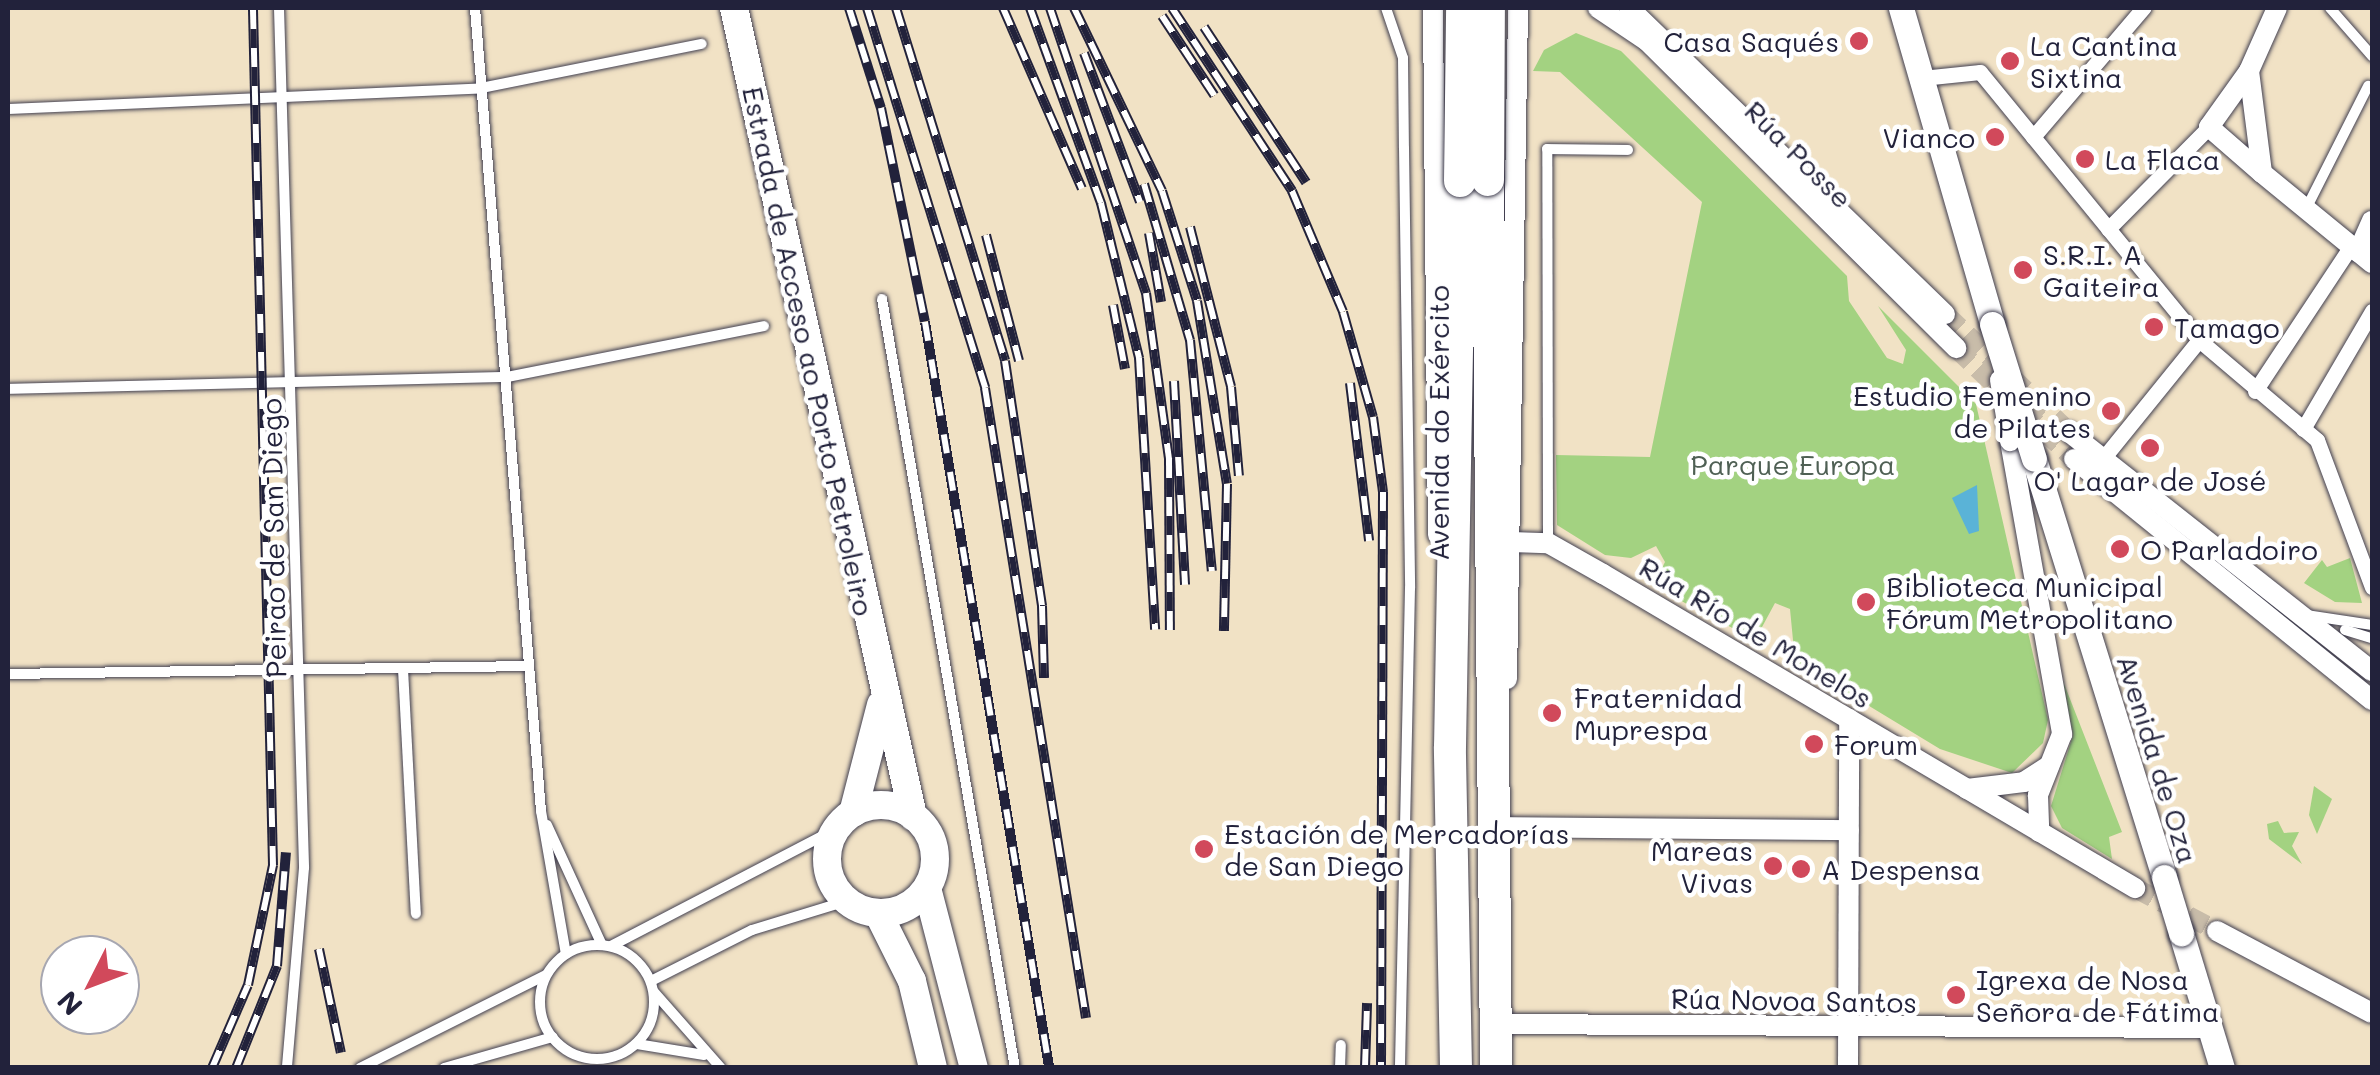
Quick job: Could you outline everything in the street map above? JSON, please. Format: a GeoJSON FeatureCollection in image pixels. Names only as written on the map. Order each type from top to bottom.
{"type":"FeatureCollection","features":[{"type":"Feature","properties":{"kind":"main road","name":"Estrada de Acceso ao Porto Petroleiro"},"geometry":{"type":"LineString","coordinates":[[734,8],[884,694],[913,816],[935,857],[927,888],[974,1068]]}},
{"type":"Feature","properties":{"kind":"main road","name":"Avenida do Exército"},"geometry":{"type":"LineString","coordinates":[[1458,8],[1474,181],[1495,730],[1496,1068]]}},
{"type":"Feature","properties":{"kind":"main road"},"geometry":{"type":"LineString","coordinates":[[1458,8],[1493,8]]}},
{"type":"Feature","properties":{"kind":"main road","name":"Avenida do Exército"},"geometry":{"type":"LineString","coordinates":[[1456,1068],[1452,837],[1474,181],[1493,8]]}},
{"type":"Feature","properties":{"kind":"main road","name":"Estrada de Acceso ao Porto Petroleiro"},"geometry":{"type":"LineString","coordinates":[[847,901],[827,860],[844,821],[884,694]]}},
{"type":"Feature","properties":{"kind":"main road"},"geometry":{"type":"LineString","coordinates":[[844,821],[883,805],[913,816]]}},
{"type":"Feature","properties":{"kind":"main road"},"geometry":{"type":"LineString","coordinates":[[847,901],[878,913],[906,907],[927,888]]}},
{"type":"Feature","properties":{"kind":"main road"},"geometry":{"type":"LineString","coordinates":[[878,913],[912,981],[932,1068]]}},
{"type":"Feature","properties":{"kind":"street","name":"Avenida do Exército"},"geometry":{"type":"LineString","coordinates":[[1433,8],[1438,704],[1452,837]]}},
{"type":"Feature","properties":{"kind":"street","name":"Avenida do Exército"},"geometry":{"type":"LineString","coordinates":[[1495,730],[1508,676],[1518,8]]}},
{"type":"Feature","properties":{"kind":"street","name":"Rúa Posse"},"geometry":{"type":"LineString","coordinates":[[1598,8],[1646,41],[1956,348]]}},
{"type":"Feature","properties":{"kind":"street","name":"Rúa Posse"},"geometry":{"type":"LineString","coordinates":[[1630,8],[1945,314]]}},
{"type":"Feature","properties":{"kind":"street","name":"Avenida de Oza"},"geometry":{"type":"LineString","coordinates":[[1901,8],[1992,324],[2222,1068]]}},
{"type":"Feature","properties":{"kind":"street"},"geometry":{"type":"LineString","coordinates":[[2033,137],[2143,8]]}},
{"type":"Feature","properties":{"kind":"street"},"geometry":{"type":"LineString","coordinates":[[2108,229],[2210,127],[2249,71],[2268,11]]}},
{"type":"Feature","properties":{"kind":"street"},"geometry":{"type":"LineString","coordinates":[[2249,71],[2262,173]]}},
{"type":"Feature","properties":{"kind":"street"},"geometry":{"type":"LineString","coordinates":[[1922,78],[1980,72],[2199,340],[2255,392],[2317,440],[2372,587]]}},
{"type":"Feature","properties":{"kind":"street"},"geometry":{"type":"LineString","coordinates":[[2210,127],[2360,254]]}},
{"type":"Feature","properties":{"kind":"street"},"geometry":{"type":"LineString","coordinates":[[2255,392],[2360,254],[2372,221]]}},
{"type":"Feature","properties":{"kind":"street"},"geometry":{"type":"LineString","coordinates":[[2302,428],[2372,311]]}},
{"type":"Feature","properties":{"kind":"street"},"geometry":{"type":"LineString","coordinates":[[1992,324],[2062,734],[2049,766],[2038,832]]}},
{"type":"Feature","properties":{"kind":"street"},"geometry":{"type":"LineString","coordinates":[[2102,461],[2199,340]]}},
{"type":"Feature","properties":{"kind":"street"},"geometry":{"type":"LineString","coordinates":[[2069,432],[2372,673]]}},
{"type":"Feature","properties":{"kind":"street"},"geometry":{"type":"LineString","coordinates":[[2074,459],[2372,700]]}},
{"type":"Feature","properties":{"kind":"street","name":"Rúa Río de Monelos"},"geometry":{"type":"LineString","coordinates":[[1511,542],[1548,543],[2135,888]]}},
{"type":"Feature","properties":{"kind":"street"},"geometry":{"type":"LineString","coordinates":[[1848,1068],[1850,719]]}},
{"type":"Feature","properties":{"kind":"street"},"geometry":{"type":"LineString","coordinates":[[1966,789],[2024,782],[2049,766]]}},
{"type":"Feature","properties":{"kind":"street"},"geometry":{"type":"LineString","coordinates":[[1496,827],[1849,830]]}},
{"type":"Feature","properties":{"kind":"street"},"geometry":{"type":"LineString","coordinates":[[2217,931],[2372,1013]]}},
{"type":"Feature","properties":{"kind":"street","name":"Rúa Novoa Santos"},"geometry":{"type":"LineString","coordinates":[[1497,1024],[2210,1028]]}},
{"type":"Feature","properties":{"kind":"lane","name":"Peirao de San Diego"},"geometry":{"type":"LineString","coordinates":[[279,8],[293,384],[304,868],[287,1068]]}},
{"type":"Feature","properties":{"kind":"lane"},"geometry":{"type":"LineString","coordinates":[[475,8],[541,810],[566,954]]}},
{"type":"Feature","properties":{"kind":"lane"},"geometry":{"type":"LineString","coordinates":[[1386,8],[1403,58],[1410,588],[1400,1068]]}},
{"type":"Feature","properties":{"kind":"lane"},"geometry":{"type":"LineString","coordinates":[[2330,8],[2372,56]]}},
{"type":"Feature","properties":{"kind":"lane"},"geometry":{"type":"LineString","coordinates":[[8,109],[481,88],[702,44]]}},
{"type":"Feature","properties":{"kind":"lane"},"geometry":{"type":"LineString","coordinates":[[2306,209],[2368,86]]}},
{"type":"Feature","properties":{"kind":"lane"},"geometry":{"type":"LineString","coordinates":[[1548,543],[1548,149],[1628,150]]}},
{"type":"Feature","properties":{"kind":"lane"},"geometry":{"type":"LineString","coordinates":[[882,298],[1015,1068]]}},
{"type":"Feature","properties":{"kind":"lane"},"geometry":{"type":"LineString","coordinates":[[8,390],[507,377],[764,326]]}},
{"type":"Feature","properties":{"kind":"lane"},"geometry":{"type":"LineString","coordinates":[[2300,615],[2372,625]]}},
{"type":"Feature","properties":{"kind":"lane"},"geometry":{"type":"LineString","coordinates":[[2345,630],[2372,638]]}},
{"type":"Feature","properties":{"kind":"lane"},"geometry":{"type":"LineString","coordinates":[[8,674],[528,666]]}},
{"type":"Feature","properties":{"kind":"lane"},"geometry":{"type":"LineString","coordinates":[[2332,668],[2372,673]]}},
{"type":"Feature","properties":{"kind":"lane"},"geometry":{"type":"LineString","coordinates":[[404,669],[416,914]]}},
{"type":"Feature","properties":{"kind":"lane"},"geometry":{"type":"LineString","coordinates":[[541,810],[606,946],[652,986],[704,1055],[720,1068]]}},
{"type":"Feature","properties":{"kind":"lane"},"geometry":{"type":"LineString","coordinates":[[360,1068],[547,974],[566,954],[606,946],[844,821]]}},
{"type":"Feature","properties":{"kind":"lane"},"geometry":{"type":"LineString","coordinates":[[637,1044],[652,986],[752,930],[847,901]]}},
{"type":"Feature","properties":{"kind":"lane"},"geometry":{"type":"LineString","coordinates":[[547,974],[540,1000],[554,1037],[601,1064],[637,1044],[704,1055]]}},
{"type":"Feature","properties":{"kind":"lane"},"geometry":{"type":"LineString","coordinates":[[444,1068],[554,1037]]}},
{"type":"Feature","properties":{"kind":"lane"},"geometry":{"type":"LineString","coordinates":[[1340,1068],[1341,1045]]}},
{"type":"Feature","properties":{"kind":"green space","name":"Parque Europa"},"geometry":{"type":"Polygon","coordinates":[[[1576,33],[1621,51],[1847,276],[1849,301],[1887,358],[1903,364],[1906,350],[1878,306],[1976,404],[2048,720],[2043,743],[2012,773],[1940,749],[1795,661],[1790,609],[1775,603],[1755,640],[1653,586],[1665,562],[1656,546],[1631,558],[1605,555],[1557,525],[1556,455],[1650,457],[1702,202],[1560,72],[1533,71],[1544,50],[1576,33]]]}},
{"type":"Feature","properties":{"kind":"green space"},"geometry":{"type":"Polygon","coordinates":[[[2350,558],[2362,603],[2335,602],[2304,583],[2322,560],[2327,567],[2350,558]]]}},
{"type":"Feature","properties":{"kind":"green space"},"geometry":{"type":"Polygon","coordinates":[[[2063,681],[2122,832],[2109,837],[2112,859],[2062,828],[2051,806],[2073,735],[2063,681]]]}},
{"type":"Feature","properties":{"kind":"green space"},"geometry":{"type":"Polygon","coordinates":[[[2314,786],[2332,799],[2317,834],[2309,815],[2314,786]]]}},
{"type":"Feature","properties":{"kind":"green space"},"geometry":{"type":"Polygon","coordinates":[[[2278,821],[2284,833],[2299,832],[2292,846],[2302,864],[2269,839],[2267,824],[2278,821]]]}},
{"type":"Feature","properties":{"kind":"water"},"geometry":{"type":"Polygon","coordinates":[[[1977,485],[1979,531],[1969,534],[1952,498],[1977,485]]]}},
{"type":"Feature","properties":{"kind":"tunnel"},"geometry":{"type":"LineString","coordinates":[[1945,314],[2069,432]]}},
{"type":"Feature","properties":{"kind":"tunnel"},"geometry":{"type":"LineString","coordinates":[[1956,348],[2074,459]]}},
{"type":"Feature","properties":{"kind":"tunnel"},"geometry":{"type":"LineString","coordinates":[[2135,888],[2217,931]]}},
{"type":"Feature","properties":{"kind":"railway"},"geometry":{"type":"LineString","coordinates":[[212,1068],[248,985],[273,865],[253,8]]}},
{"type":"Feature","properties":{"kind":"railway"},"geometry":{"type":"LineString","coordinates":[[849,8],[881,108],[925,322],[1049,1066]]}},
{"type":"Feature","properties":{"kind":"railway"},"geometry":{"type":"LineString","coordinates":[[867,8],[985,388],[1086,1018]]}},
{"type":"Feature","properties":{"kind":"railway"},"geometry":{"type":"LineString","coordinates":[[896,8],[1005,361],[1042,606],[1044,678]]}},
{"type":"Feature","properties":{"kind":"railway"},"geometry":{"type":"LineString","coordinates":[[1003,8],[1082,189]]}},
{"type":"Feature","properties":{"kind":"railway"},"geometry":{"type":"LineString","coordinates":[[1030,8],[1101,203],[1139,358],[1155,630]]}},
{"type":"Feature","properties":{"kind":"railway"},"geometry":{"type":"LineString","coordinates":[[1050,8],[1146,293],[1169,459],[1170,630]]}},
{"type":"Feature","properties":{"kind":"railway"},"geometry":{"type":"LineString","coordinates":[[1074,8],[1162,191],[1197,301],[1227,484],[1224,631]]}},
{"type":"Feature","properties":{"kind":"railway"},"geometry":{"type":"LineString","coordinates":[[1172,8],[1292,191],[1343,312],[1373,417],[1383,492],[1381,1068]]}},
{"type":"Feature","properties":{"kind":"railway"},"geometry":{"type":"LineString","coordinates":[[1162,16],[1214,95]]}},
{"type":"Feature","properties":{"kind":"railway"},"geometry":{"type":"LineString","coordinates":[[1204,27],[1306,182]]}},
{"type":"Feature","properties":{"kind":"railway"},"geometry":{"type":"LineString","coordinates":[[1084,53],[1140,202]]}},
{"type":"Feature","properties":{"kind":"railway"},"geometry":{"type":"LineString","coordinates":[[1144,184],[1190,340],[1212,571]]}},
{"type":"Feature","properties":{"kind":"railway"},"geometry":{"type":"LineString","coordinates":[[1190,227],[1231,387],[1239,476]]}},
{"type":"Feature","properties":{"kind":"railway"},"geometry":{"type":"LineString","coordinates":[[1149,233],[1161,302]]}},
{"type":"Feature","properties":{"kind":"railway"},"geometry":{"type":"LineString","coordinates":[[986,235],[1019,361]]}},
{"type":"Feature","properties":{"kind":"railway"},"geometry":{"type":"LineString","coordinates":[[1113,305],[1125,369]]}},
{"type":"Feature","properties":{"kind":"railway"},"geometry":{"type":"LineString","coordinates":[[1174,381],[1185,585]]}},
{"type":"Feature","properties":{"kind":"railway"},"geometry":{"type":"LineString","coordinates":[[1350,383],[1369,541]]}},
{"type":"Feature","properties":{"kind":"railway"},"geometry":{"type":"LineString","coordinates":[[236,1068],[277,966],[286,852]]}},
{"type":"Feature","properties":{"kind":"railway"},"geometry":{"type":"LineString","coordinates":[[319,949],[341,1053]]}},
{"type":"Feature","properties":{"kind":"railway"},"geometry":{"type":"LineString","coordinates":[[1365,1068],[1367,1003]]}},
{"type":"Feature","properties":{"kind":"place","name":"Casa Saqués"},"geometry":{"type":"Point","coordinates":[1859,41]}},
{"type":"Feature","properties":{"kind":"place","name":"La Cantina Sixtina"},"geometry":{"type":"Point","coordinates":[2010,61]}},
{"type":"Feature","properties":{"kind":"place","name":"Vianco"},"geometry":{"type":"Point","coordinates":[1995,137]}},
{"type":"Feature","properties":{"kind":"place","name":"La Flaca"},"geometry":{"type":"Point","coordinates":[2085,159]}},
{"type":"Feature","properties":{"kind":"place","name":"S.R.I. A Gaiteira"},"geometry":{"type":"Point","coordinates":[2023,270]}},
{"type":"Feature","properties":{"kind":"place","name":"Tamago"},"geometry":{"type":"Point","coordinates":[2154,327]}},
{"type":"Feature","properties":{"kind":"place","name":"Estudio Femenino de Pilates"},"geometry":{"type":"Point","coordinates":[2111,411]}},
{"type":"Feature","properties":{"kind":"place","name":"O' Lagar de José"},"geometry":{"type":"Point","coordinates":[2150,448]}},
{"type":"Feature","properties":{"kind":"place","name":"O Parladoiro"},"geometry":{"type":"Point","coordinates":[2120,549]}},
{"type":"Feature","properties":{"kind":"place","name":"Biblioteca Municipal Fórum Metropolitano"},"geometry":{"type":"Point","coordinates":[1866,602]}},
{"type":"Feature","properties":{"kind":"place","name":"Fraternidad Muprespa"},"geometry":{"type":"Point","coordinates":[1552,713]}},
{"type":"Feature","properties":{"kind":"place","name":"Forum"},"geometry":{"type":"Point","coordinates":[1814,744]}},
{"type":"Feature","properties":{"kind":"place","name":"Estación de Mercadorías de San Diego"},"geometry":{"type":"Point","coordinates":[1204,849]}},
{"type":"Feature","properties":{"kind":"place","name":"Mareas Vivas"},"geometry":{"type":"Point","coordinates":[1773,866]}},
{"type":"Feature","properties":{"kind":"place","name":"A Despensa"},"geometry":{"type":"Point","coordinates":[1801,869]}},
{"type":"Feature","properties":{"kind":"place","name":"Igrexa de Nosa Señora de Fátima"},"geometry":{"type":"Point","coordinates":[1956,995]}}]}
